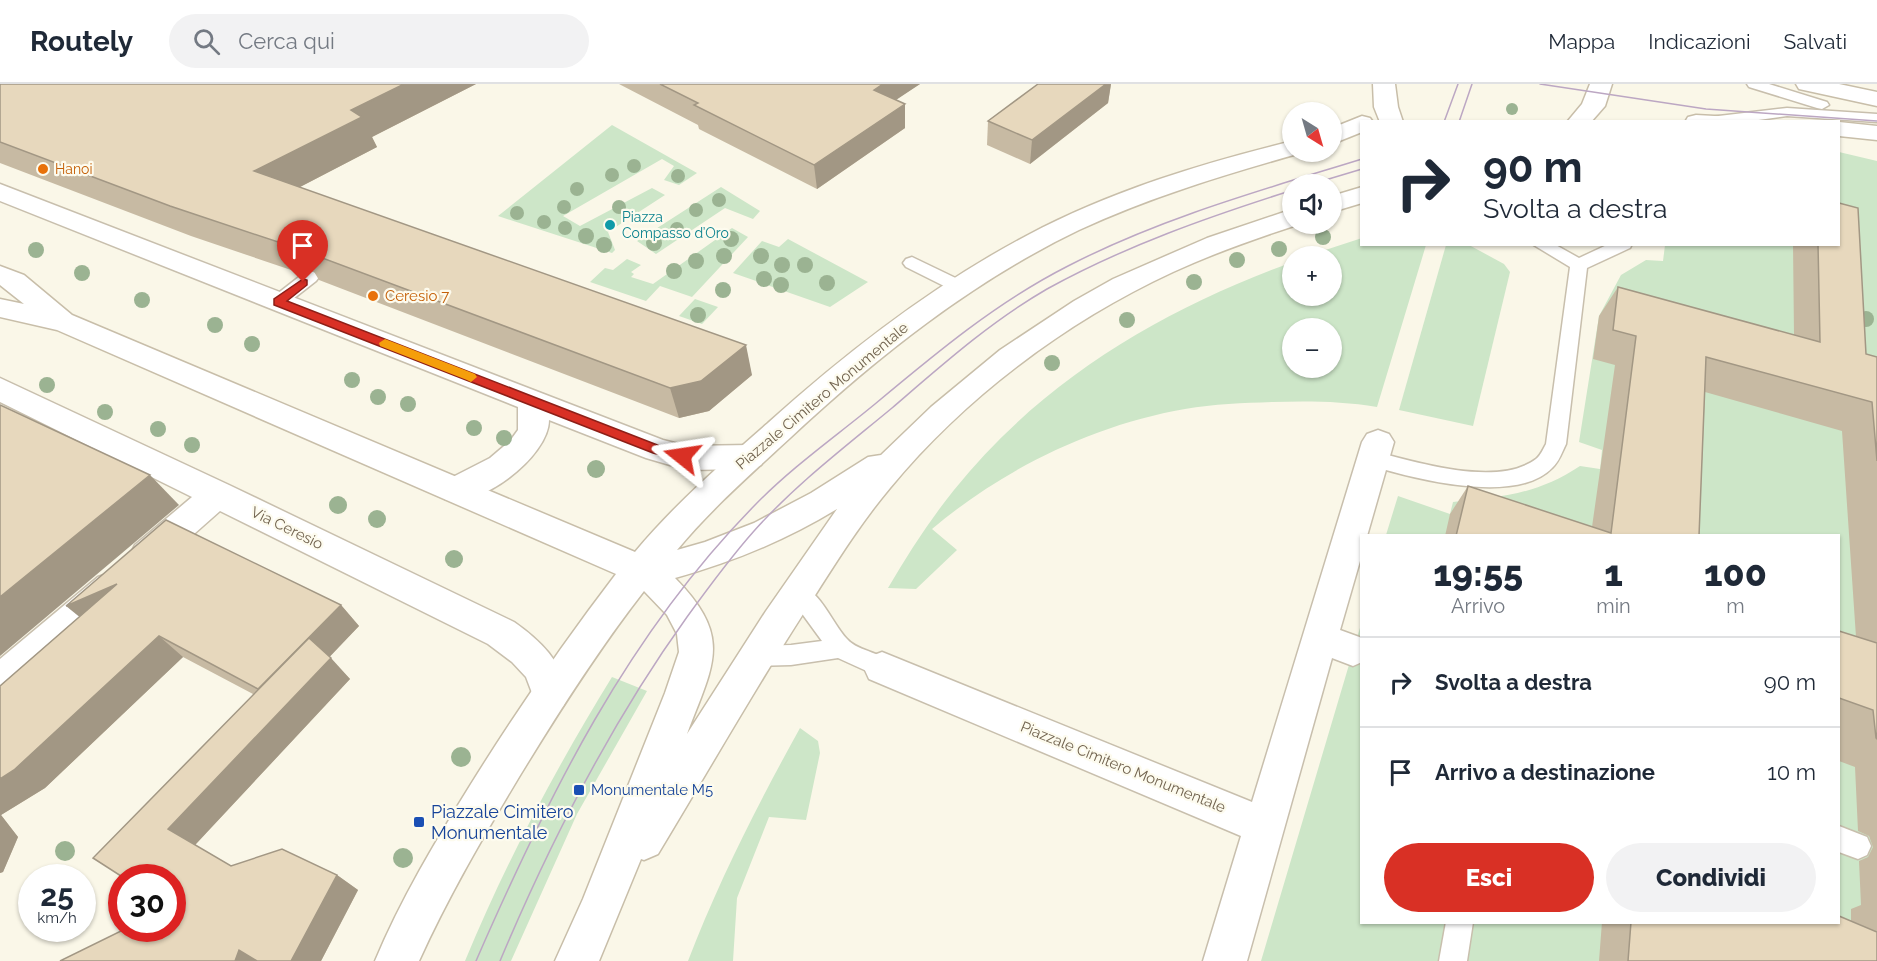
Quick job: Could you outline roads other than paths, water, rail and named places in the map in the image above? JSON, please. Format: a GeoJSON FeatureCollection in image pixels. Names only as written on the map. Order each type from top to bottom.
{"type":"FeatureCollection","features":[{"type":"Feature","properties":{"kind":"main road"},"geometry":{"type":"LineString","coordinates":[[1580,120],[1593,106],[1601,84]]}},
{"type":"Feature","properties":{"kind":"main road"},"geometry":{"type":"LineString","coordinates":[[1807,84],[1874,116]]}},
{"type":"Feature","properties":{"kind":"main road"},"geometry":{"type":"LineString","coordinates":[[1384,91],[1391,120]]}},
{"type":"Feature","properties":{"kind":"main road"},"geometry":{"type":"LineString","coordinates":[[1365,120],[1378,109],[1384,91]]}},
{"type":"Feature","properties":{"kind":"main road"},"geometry":{"type":"LineString","coordinates":[[1840,129],[1874,116]]}},
{"type":"Feature","properties":{"kind":"main road"},"geometry":{"type":"LineString","coordinates":[[1342,132],[1360,123]]}},
{"type":"Feature","properties":{"kind":"main road","name":"Piazzale Cimitero Monumentale"},"geometry":{"type":"LineString","coordinates":[[397,961],[424,902],[444,867],[550,694],[592,633],[640,570],[694,509],[750,457],[867,355],[960,286],[1037,241],[1121,203],[1206,172],[1282,151]]}},
{"type":"Feature","properties":{"kind":"main road"},"geometry":{"type":"LineString","coordinates":[[1342,201],[1360,196]]}},
{"type":"Feature","properties":{"kind":"main road"},"geometry":{"type":"LineString","coordinates":[[4,203],[51,213],[670,454],[710,459],[750,457]]}},
{"type":"Feature","properties":{"kind":"main road"},"geometry":{"type":"LineString","coordinates":[[600,911],[756,656],[858,506],[908,447],[993,370],[1028,343],[1072,315],[1148,273],[1282,221]]}},
{"type":"Feature","properties":{"kind":"main road"},"geometry":{"type":"LineString","coordinates":[[0,275],[14,281],[64,322]]}},
{"type":"Feature","properties":{"kind":"main road"},"geometry":{"type":"LineString","coordinates":[[0,308],[64,322],[640,570],[657,582],[679,605],[695,632],[697,652],[684,693],[600,911],[577,961]]}},
{"type":"Feature","properties":{"kind":"main road","name":"Via Ceresio"},"geometry":{"type":"LineString","coordinates":[[0,389],[501,633],[520,646],[540,667],[546,676],[550,694]]}},
{"type":"Feature","properties":{"kind":"main road"},"geometry":{"type":"LineString","coordinates":[[456,490],[495,470],[511,458],[526,442],[533,424],[532,401]]}},
{"type":"Feature","properties":{"kind":"main road"},"geometry":{"type":"LineString","coordinates":[[640,570],[693,561],[751,540],[804,513],[908,447]]}},
{"type":"Feature","properties":{"kind":"main road"},"geometry":{"type":"LineString","coordinates":[[1369,534],[1385,456]]}},
{"type":"Feature","properties":{"kind":"main road"},"geometry":{"type":"LineString","coordinates":[[0,682],[218,494]]}},
{"type":"Feature","properties":{"kind":"main road"},"geometry":{"type":"LineString","coordinates":[[1225,961],[1264,826],[1345,647],[1360,575]]}},
{"type":"Feature","properties":{"kind":"main road","name":"Piazzale Cimitero Monumentale"},"geometry":{"type":"LineString","coordinates":[[882,668],[1264,826]]}},
{"type":"Feature","properties":{"kind":"lane"},"geometry":{"type":"LineString","coordinates":[[1754,84],[1874,116]]}},
{"type":"Feature","properties":{"kind":"lane"},"geometry":{"type":"LineString","coordinates":[[1719,120],[1787,112],[1874,116]]}},
{"type":"Feature","properties":{"kind":"lane"},"geometry":{"type":"LineString","coordinates":[[1544,246],[1579,265]]}},
{"type":"Feature","properties":{"kind":"lane"},"geometry":{"type":"LineString","coordinates":[[1579,265],[1620,246]]}},
{"type":"Feature","properties":{"kind":"lane"},"geometry":{"type":"LineString","coordinates":[[912,263],[960,286]]}},
{"type":"Feature","properties":{"kind":"lane"},"geometry":{"type":"LineString","coordinates":[[1385,456],[1463,479],[1517,477],[1545,464],[1556,444],[1579,265]]}},
{"type":"Feature","properties":{"kind":"lane"},"geometry":{"type":"LineString","coordinates":[[278,302],[310,277]]}},
{"type":"Feature","properties":{"kind":"lane"},"geometry":{"type":"LineString","coordinates":[[798,593],[816,613],[840,648],[882,668]]}},
{"type":"Feature","properties":{"kind":"lane"},"geometry":{"type":"LineString","coordinates":[[756,656],[791,655],[840,648]]}},
{"type":"Feature","properties":{"kind":"lane"},"geometry":{"type":"LineString","coordinates":[[1453,961],[1460,924]]}},
{"type":"Feature","properties":{"kind":"tram line"},"geometry":{"type":"LineString","coordinates":[[1445,120],[1458,84]]}},
{"type":"Feature","properties":{"kind":"tram line"},"geometry":{"type":"LineString","coordinates":[[1460,120],[1472,84]]}},
{"type":"Feature","properties":{"kind":"tram line"},"geometry":{"type":"LineString","coordinates":[[1540,84],[1706,109],[1877,121]]}},
{"type":"Feature","properties":{"kind":"tram line"},"geometry":{"type":"LineString","coordinates":[[476,961],[503,899],[562,778],[630,662],[668,607],[710,555],[755,505],[784,478],[944,347],[992,312],[1042,280],[1139,233],[1250,194],[1360,160]]}},
{"type":"Feature","properties":{"kind":"tram line"},"geometry":{"type":"LineString","coordinates":[[1342,175],[1360,170]]}},
{"type":"Feature","properties":{"kind":"tram line"},"geometry":{"type":"LineString","coordinates":[[500,961],[561,827],[632,699],[719,573],[754,531],[786,498],[967,345],[1006,315],[1047,289],[1137,246],[1282,194]]}},
{"type":"Feature","properties":{"kind":"place","name":"Hanoi"},"geometry":{"type":"Point","coordinates":[43,169]}},
{"type":"Feature","properties":{"kind":"place","name":"Piazza Compasso d’Oro"},"geometry":{"type":"Point","coordinates":[610,225]}},
{"type":"Feature","properties":{"kind":"place","name":"Ceresio 7"},"geometry":{"type":"Point","coordinates":[373,296]}},
{"type":"Feature","properties":{"kind":"place","name":"Monumentale M5"},"geometry":{"type":"Point","coordinates":[579,790]}},
{"type":"Feature","properties":{"kind":"place","name":"Piazzale Cimitero Monumentale"},"geometry":{"type":"Point","coordinates":[419,822]}}]}
